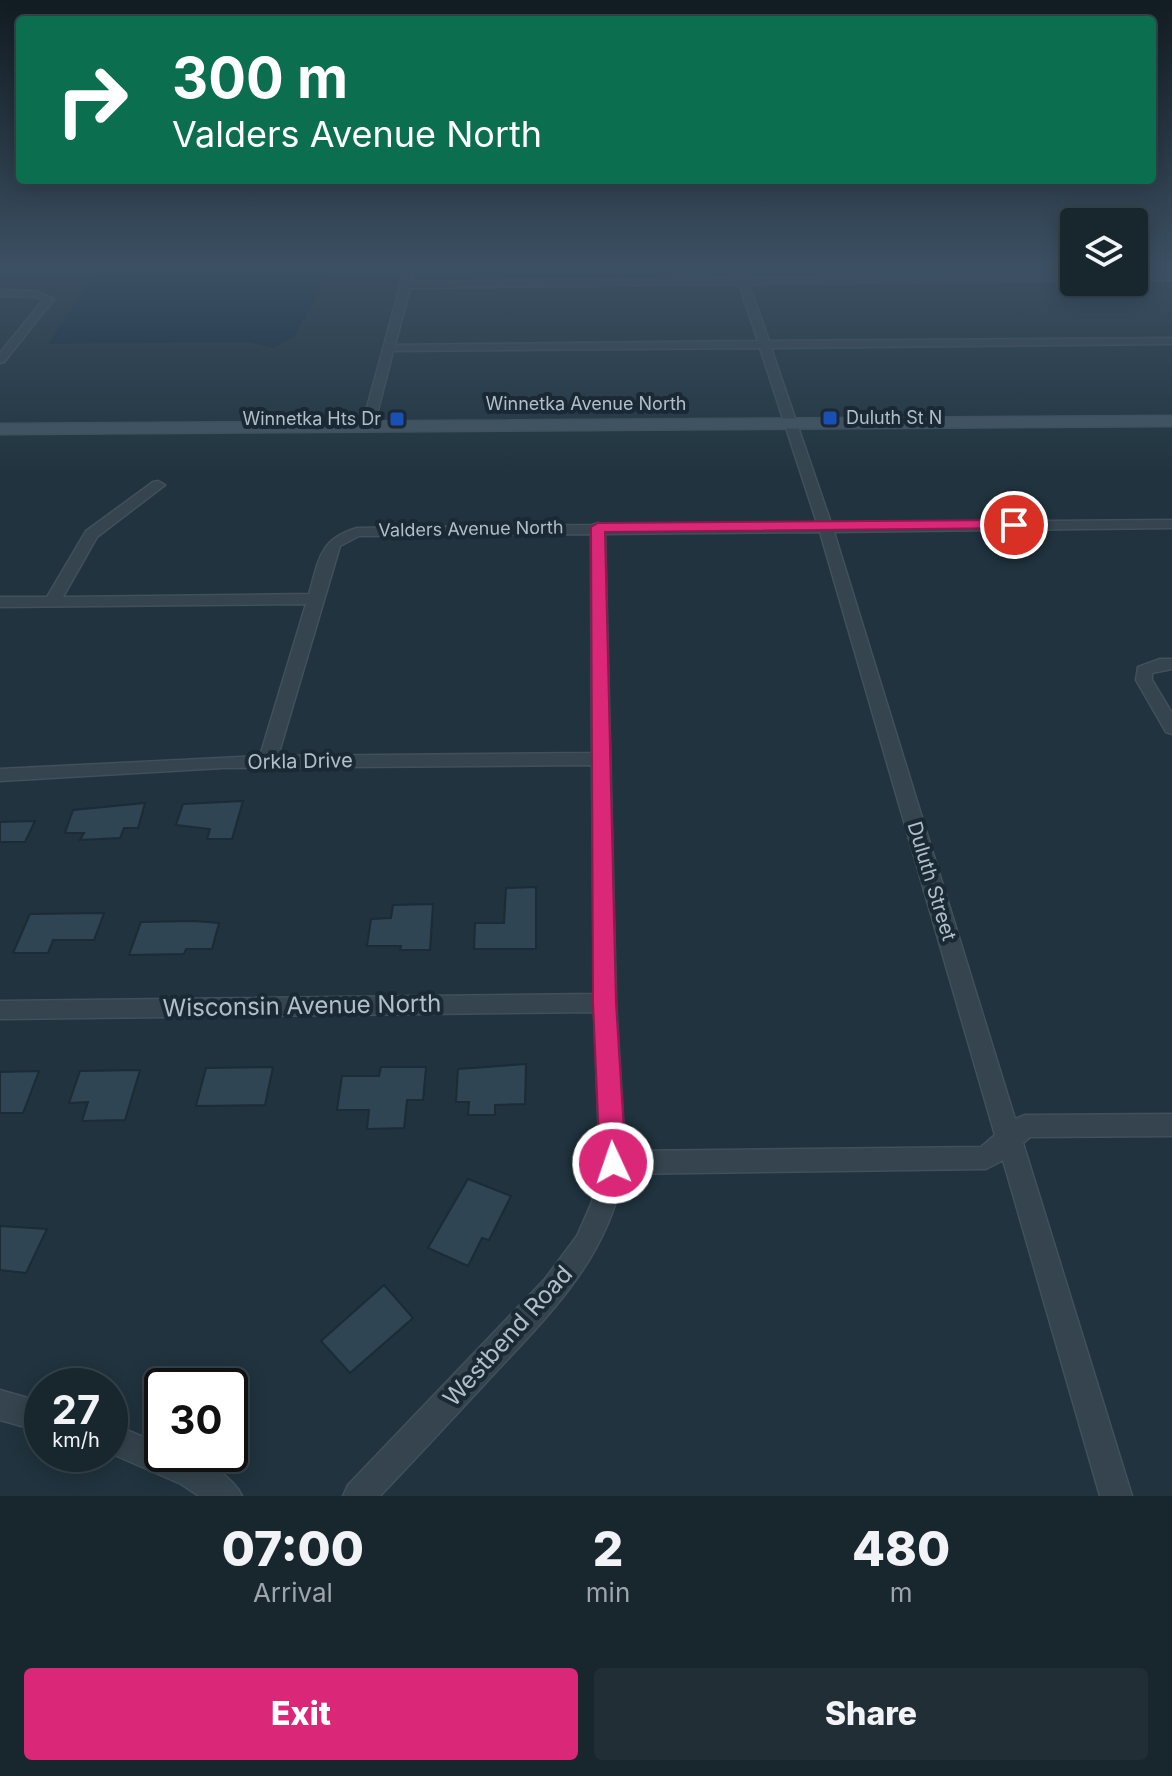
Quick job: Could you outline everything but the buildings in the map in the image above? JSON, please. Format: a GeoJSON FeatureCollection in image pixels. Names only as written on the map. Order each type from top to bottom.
{"type":"FeatureCollection","features":[{"type":"Feature","properties":{"kind":"main road","name":"Winnetka Avenue North"},"geometry":{"type":"LineString","coordinates":[[0,429],[1172,421]]}},
{"type":"Feature","properties":{"kind":"street"},"geometry":{"type":"LineString","coordinates":[[0,360],[19,338]]}},
{"type":"Feature","properties":{"kind":"street"},"geometry":{"type":"LineString","coordinates":[[368,426],[392,338]]}},
{"type":"Feature","properties":{"kind":"street","name":"Duluth Street"},"geometry":{"type":"LineString","coordinates":[[763,338],[825,525],[1116,1496]]}},
{"type":"Feature","properties":{"kind":"street"},"geometry":{"type":"LineString","coordinates":[[389,348],[1172,341]]}},
{"type":"Feature","properties":{"kind":"street"},"geometry":{"type":"LineString","coordinates":[[52,602],[91,534],[158,485]]}},
{"type":"Feature","properties":{"kind":"street","name":"Valders Avenue North"},"geometry":{"type":"LineString","coordinates":[[315,599],[334,543],[346,535],[373,530],[1172,524]]}},
{"type":"Feature","properties":{"kind":"street","name":"Westbend Road"},"geometry":{"type":"LineString","coordinates":[[359,1496],[555,1289],[586,1245],[605,1203],[613,1163],[605,1003],[598,527]]}},
{"type":"Feature","properties":{"kind":"street"},"geometry":{"type":"LineString","coordinates":[[0,602],[315,599],[267,762]]}},
{"type":"Feature","properties":{"kind":"street"},"geometry":{"type":"LineString","coordinates":[[1172,664],[1160,664],[1144,671],[1144,680],[1172,728]]}},
{"type":"Feature","properties":{"kind":"street","name":"Orkla Drive"},"geometry":{"type":"LineString","coordinates":[[0,775],[136,765],[601,759]]}},
{"type":"Feature","properties":{"kind":"street","name":"Wisconsin Avenue North"},"geometry":{"type":"LineString","coordinates":[[0,1010],[605,1003]]}},
{"type":"Feature","properties":{"kind":"street"},"geometry":{"type":"LineString","coordinates":[[613,1163],[986,1158],[1025,1126],[1172,1125]]}},
{"type":"Feature","properties":{"kind":"street"},"geometry":{"type":"LineString","coordinates":[[0,1405],[24,1412]]}},
{"type":"Feature","properties":{"kind":"street"},"geometry":{"type":"LineString","coordinates":[[128,1446],[192,1473],[226,1496]]}},
{"type":"Feature","properties":{"kind":"water"},"geometry":{"type":"Polygon","coordinates":[[[52,338],[293,338],[274,348],[247,342],[48,344],[52,338]]]}},
{"type":"Feature","properties":{"kind":"place","name":"Duluth St N"},"geometry":{"type":"Point","coordinates":[830,418]}},
{"type":"Feature","properties":{"kind":"place","name":"Winnetka Hts Dr"},"geometry":{"type":"Point","coordinates":[397,419]}},
{"type":"Feature","properties":{"kind":"route"},"geometry":{"type":"LineString","coordinates":[[613,1163],[605,1003],[598,527],[1014,525]]}}]}
